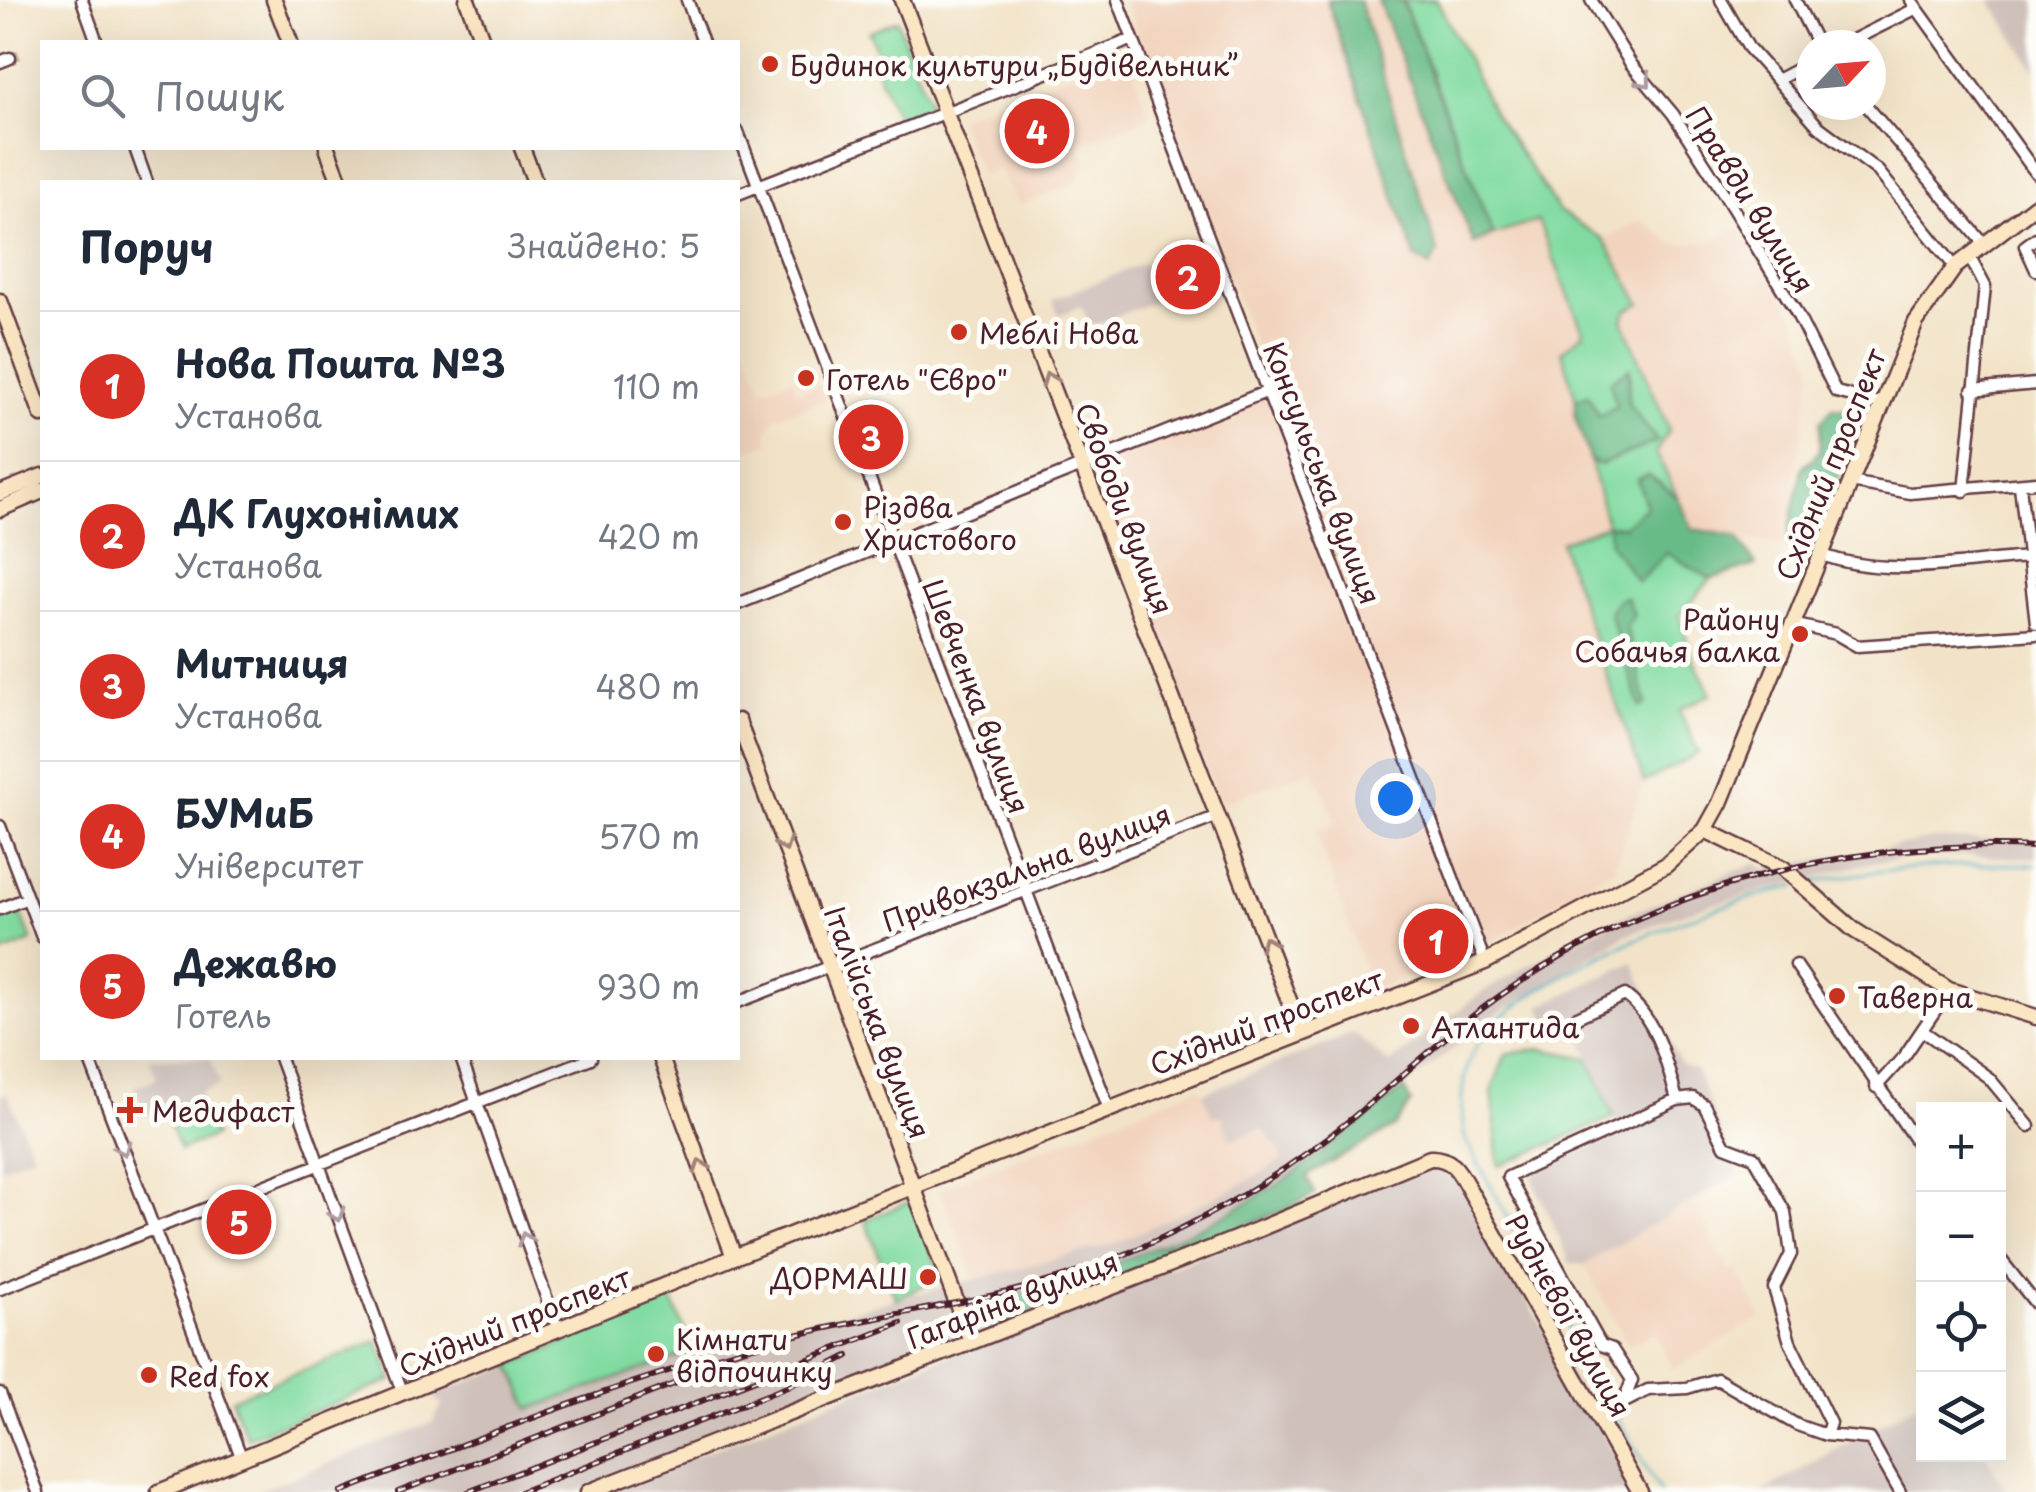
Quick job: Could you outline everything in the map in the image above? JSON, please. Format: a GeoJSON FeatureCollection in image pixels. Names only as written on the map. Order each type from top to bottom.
{"type":"FeatureCollection","features":[{"type":"Feature","properties":{"kind":"main road"},"geometry":{"type":"LineString","coordinates":[[274,0],[289,40]]}},
{"type":"Feature","properties":{"kind":"main road"},"geometry":{"type":"LineString","coordinates":[[467,0],[482,40]]}},
{"type":"Feature","properties":{"kind":"main road","name":"Свободи вулиця"},"geometry":{"type":"LineString","coordinates":[[902,0],[1302,1034]]}},
{"type":"Feature","properties":{"kind":"main road"},"geometry":{"type":"LineString","coordinates":[[328,150],[339,180]]}},
{"type":"Feature","properties":{"kind":"main road"},"geometry":{"type":"LineString","coordinates":[[523,150],[533,180]]}},
{"type":"Feature","properties":{"kind":"main road","name":"Східний проспект"},"geometry":{"type":"LineString","coordinates":[[159,1492],[734,1257],[1485,962],[1666,865],[1705,830],[1916,322],[1955,266],[2036,205]]}},
{"type":"Feature","properties":{"kind":"main road"},"geometry":{"type":"LineString","coordinates":[[0,301],[40,410]]}},
{"type":"Feature","properties":{"kind":"main road"},"geometry":{"type":"LineString","coordinates":[[0,493],[40,477]]}},
{"type":"Feature","properties":{"kind":"main road"},"geometry":{"type":"LineString","coordinates":[[0,508],[40,492]]}},
{"type":"Feature","properties":{"kind":"main road","name":"Італійська вулиця"},"geometry":{"type":"LineString","coordinates":[[740,726],[971,1341]]}},
{"type":"Feature","properties":{"kind":"main road"},"geometry":{"type":"LineString","coordinates":[[1705,830],[1788,872],[1809,895],[1896,959],[1950,990],[2036,1017]]}},
{"type":"Feature","properties":{"kind":"main road"},"geometry":{"type":"LineString","coordinates":[[661,1060],[734,1257]]}},
{"type":"Feature","properties":{"kind":"main road","name":"Гагаріна вулиця"},"geometry":{"type":"LineString","coordinates":[[588,1492],[611,1488],[1430,1158],[1453,1164]]}},
{"type":"Feature","properties":{"kind":"main road","name":"Руднєвої вулиця"},"geometry":{"type":"LineString","coordinates":[[1453,1164],[1640,1492]]}},
{"type":"Feature","properties":{"kind":"street"},"geometry":{"type":"LineString","coordinates":[[82,0],[97,40]]}},
{"type":"Feature","properties":{"kind":"street"},"geometry":{"type":"LineString","coordinates":[[687,0],[702,40]]}},
{"type":"Feature","properties":{"kind":"street","name":"Консульська вулиця"},"geometry":{"type":"LineString","coordinates":[[1118,0],[1485,962]]}},
{"type":"Feature","properties":{"kind":"street","name":"Правди вулиця"},"geometry":{"type":"LineString","coordinates":[[1591,0],[1631,64],[1672,114],[1795,310],[1836,392],[1880,402]]}},
{"type":"Feature","properties":{"kind":"street"},"geometry":{"type":"LineString","coordinates":[[1722,0],[1748,47],[1818,126],[1878,171],[1955,266]]}},
{"type":"Feature","properties":{"kind":"street"},"geometry":{"type":"LineString","coordinates":[[1795,0],[1810,30]]}},
{"type":"Feature","properties":{"kind":"street"},"geometry":{"type":"LineString","coordinates":[[1869,30],[1913,4],[2036,173]]}},
{"type":"Feature","properties":{"kind":"street"},"geometry":{"type":"LineString","coordinates":[[740,193],[1133,38]]}},
{"type":"Feature","properties":{"kind":"street"},"geometry":{"type":"LineString","coordinates":[[1779,79],[1796,70]]}},
{"type":"Feature","properties":{"kind":"street"},"geometry":{"type":"LineString","coordinates":[[1879,120],[1984,244]]}},
{"type":"Feature","properties":{"kind":"street","name":"Шевченка вулиця"},"geometry":{"type":"LineString","coordinates":[[740,137],[1109,1108]]}},
{"type":"Feature","properties":{"kind":"street"},"geometry":{"type":"LineString","coordinates":[[136,150],[146,180]]}},
{"type":"Feature","properties":{"kind":"street"},"geometry":{"type":"LineString","coordinates":[[2036,238],[2025,246],[2024,252],[2036,270]]}},
{"type":"Feature","properties":{"kind":"street"},"geometry":{"type":"LineString","coordinates":[[1964,490],[1985,286],[1969,256]]}},
{"type":"Feature","properties":{"kind":"street"},"geometry":{"type":"LineString","coordinates":[[1972,390],[2036,384]]}},
{"type":"Feature","properties":{"kind":"street"},"geometry":{"type":"LineString","coordinates":[[740,603],[1268,391]]}},
{"type":"Feature","properties":{"kind":"street"},"geometry":{"type":"LineString","coordinates":[[1851,482],[1910,494],[2036,482]]}},
{"type":"Feature","properties":{"kind":"street"},"geometry":{"type":"LineString","coordinates":[[2020,486],[2031,534],[2028,556],[2036,623]]}},
{"type":"Feature","properties":{"kind":"street"},"geometry":{"type":"LineString","coordinates":[[1820,554],[1846,564],[1880,568],[2028,556]]}},
{"type":"Feature","properties":{"kind":"street"},"geometry":{"type":"LineString","coordinates":[[1792,624],[1836,634],[1857,646],[2036,634]]}},
{"type":"Feature","properties":{"kind":"street","name":"Привокзальна вулиця"},"geometry":{"type":"LineString","coordinates":[[740,1001],[1218,816]]}},
{"type":"Feature","properties":{"kind":"street"},"geometry":{"type":"LineString","coordinates":[[0,826],[40,931]]}},
{"type":"Feature","properties":{"kind":"street"},"geometry":{"type":"LineString","coordinates":[[0,909],[28,898]]}},
{"type":"Feature","properties":{"kind":"street"},"geometry":{"type":"LineString","coordinates":[[1796,965],[1916,1142]]}},
{"type":"Feature","properties":{"kind":"street"},"geometry":{"type":"LineString","coordinates":[[1876,1086],[1923,1030],[1950,990]]}},
{"type":"Feature","properties":{"kind":"street"},"geometry":{"type":"LineString","coordinates":[[1575,1018],[1625,995],[1640,1006],[1666,1060],[1677,1100]]}},
{"type":"Feature","properties":{"kind":"street"},"geometry":{"type":"LineString","coordinates":[[1923,1030],[1989,1078],[2029,1126]]}},
{"type":"Feature","properties":{"kind":"street"},"geometry":{"type":"LineString","coordinates":[[89,1060],[242,1459]]}},
{"type":"Feature","properties":{"kind":"street"},"geometry":{"type":"LineString","coordinates":[[281,1060],[403,1394]]}},
{"type":"Feature","properties":{"kind":"street"},"geometry":{"type":"LineString","coordinates":[[462,1060],[558,1330]]}},
{"type":"Feature","properties":{"kind":"street"},"geometry":{"type":"LineString","coordinates":[[0,1289],[586,1060]]}},
{"type":"Feature","properties":{"kind":"street"},"geometry":{"type":"LineString","coordinates":[[1625,1399],[1632,1380],[1612,1349],[1601,1345],[1508,1177],[1677,1100],[1693,1098],[1704,1105],[1726,1146],[1754,1157],[1784,1212],[1791,1254],[1774,1288],[1790,1342],[1830,1423],[1826,1435]]}},
{"type":"Feature","properties":{"kind":"street"},"geometry":{"type":"LineString","coordinates":[[2006,1266],[2036,1304]]}},
{"type":"Feature","properties":{"kind":"street"},"geometry":{"type":"LineString","coordinates":[[1597,1416],[1648,1390],[1724,1381],[1784,1419],[1826,1435],[1870,1440],[1900,1492]]}},
{"type":"Feature","properties":{"kind":"street"},"geometry":{"type":"LineString","coordinates":[[0,1393],[38,1492]]}},
{"type":"Feature","properties":{"kind":"shaded area"},"geometry":{"type":"Polygon","coordinates":[[[1124,0],[1378,0],[1474,244],[1538,220],[1584,333],[1562,351],[1576,400],[1575,416],[1608,525],[1560,543],[1644,782],[1615,867],[1476,951],[1371,990],[1316,832],[1336,823],[1314,768],[1220,804],[1086,467],[1272,391],[1124,0]]]}},
{"type":"Feature","properties":{"kind":"shaded area"},"geometry":{"type":"Polygon","coordinates":[[[1990,0],[2036,0],[2036,71],[1990,0]]]}},
{"type":"Feature","properties":{"kind":"shaded area"},"geometry":{"type":"Polygon","coordinates":[[[1126,51],[1150,116],[1078,144],[1085,163],[1077,182],[1019,206],[998,169],[981,176],[958,118],[1126,51]]]}},
{"type":"Feature","properties":{"kind":"shaded area"},"geometry":{"type":"Polygon","coordinates":[[[1641,220],[1676,244],[1711,241],[1740,227],[1798,322],[1813,370],[1782,545],[1693,529],[1655,452],[1669,430],[1623,320],[1626,311],[1640,302],[1604,240],[1641,220]]]}},
{"type":"Feature","properties":{"kind":"shaded area"},"geometry":{"type":"Polygon","coordinates":[[[1144,263],[1159,299],[1091,327],[1081,306],[1059,315],[1052,300],[1144,263]]]}},
{"type":"Feature","properties":{"kind":"shaded area"},"geometry":{"type":"Polygon","coordinates":[[[740,332],[763,389],[792,378],[797,392],[820,384],[825,399],[774,418],[767,434],[770,442],[740,454],[740,332]]]}},
{"type":"Feature","properties":{"kind":"shaded area"},"geometry":{"type":"Polygon","coordinates":[[[1934,839],[2036,840],[2036,858],[1928,855],[1865,864],[1701,907],[1628,934],[1495,1015],[1311,1161],[1256,1196],[1182,1236],[1118,1262],[977,1305],[990,1329],[765,1420],[576,1492],[256,1492],[433,1422],[442,1404],[434,1398],[437,1394],[511,1365],[530,1409],[694,1351],[1117,1243],[1240,1185],[1281,1161],[1280,1150],[1262,1128],[1231,1140],[1222,1116],[1212,1117],[1203,1093],[1354,1033],[1389,1064],[1481,993],[1523,968],[1613,921],[1757,862],[1765,870],[1934,839]]]}},
{"type":"Feature","properties":{"kind":"shaded area"},"geometry":{"type":"Polygon","coordinates":[[[1633,962],[1680,1064],[1696,1070],[1738,1174],[1584,1265],[1570,1263],[1531,1175],[1622,1133],[1580,1035],[1551,1030],[1540,1006],[1633,962]]]}},
{"type":"Feature","properties":{"kind":"shaded area"},"geometry":{"type":"Polygon","coordinates":[[[150,1060],[211,1060],[220,1085],[146,1116],[134,1087],[157,1078],[150,1060]]]}},
{"type":"Feature","properties":{"kind":"shaded area"},"geometry":{"type":"Polygon","coordinates":[[[1200,1087],[1212,1117],[1222,1115],[1262,1128],[1280,1150],[1281,1161],[1240,1185],[1117,1243],[975,1279],[939,1189],[1200,1087]]]}},
{"type":"Feature","properties":{"kind":"shaded area"},"geometry":{"type":"Polygon","coordinates":[[[7,1093],[33,1154],[0,1168],[0,1096],[7,1093]]]}},
{"type":"Feature","properties":{"kind":"shaded area"},"geometry":{"type":"Polygon","coordinates":[[[1434,1163],[1451,1166],[1636,1492],[604,1492],[1434,1163]]]}},
{"type":"Feature","properties":{"kind":"shaded area"},"geometry":{"type":"Polygon","coordinates":[[[1692,1202],[1730,1271],[1737,1269],[1761,1318],[1673,1370],[1655,1332],[1629,1346],[1584,1265],[1692,1202]]]}},
{"type":"Feature","properties":{"kind":"shaded area"},"geometry":{"type":"Polygon","coordinates":[[[1916,1404],[1916,1462],[1990,1462],[2007,1492],[1762,1492],[1916,1404]]]}},
{"type":"Feature","properties":{"kind":"green space"},"geometry":{"type":"Polygon","coordinates":[[[1327,0],[1359,0],[1438,252],[1430,267],[1415,257],[1327,0]]]}},
{"type":"Feature","properties":{"kind":"green space"},"geometry":{"type":"Polygon","coordinates":[[[1378,0],[1402,0],[1493,235],[1474,244],[1378,0]]]}},
{"type":"Feature","properties":{"kind":"green space"},"geometry":{"type":"Polygon","coordinates":[[[1403,0],[1437,0],[1493,112],[1558,210],[1604,240],[1641,303],[1626,311],[1623,320],[1669,430],[1656,452],[1678,498],[1649,475],[1637,480],[1647,506],[1624,526],[1711,579],[1680,615],[1690,652],[1711,694],[1679,710],[1699,753],[1644,782],[1560,542],[1607,525],[1590,461],[1601,465],[1657,441],[1628,403],[1630,375],[1610,381],[1617,406],[1599,416],[1588,395],[1576,400],[1562,351],[1584,333],[1538,221],[1493,235],[1403,0]]]}},
{"type":"Feature","properties":{"kind":"green space"},"geometry":{"type":"Polygon","coordinates":[[[897,20],[930,106],[897,119],[876,69],[883,65],[869,32],[897,20]]]}},
{"type":"Feature","properties":{"kind":"green space"},"geometry":{"type":"Polygon","coordinates":[[[1629,368],[1628,403],[1657,441],[1600,465],[1590,461],[1575,416],[1576,400],[1588,395],[1599,416],[1616,407],[1610,381],[1629,368]]]}},
{"type":"Feature","properties":{"kind":"green space"},"geometry":{"type":"Polygon","coordinates":[[[1833,408],[1850,409],[1860,423],[1810,551],[1787,542],[1802,468],[1820,451],[1821,421],[1833,408]]]}},
{"type":"Feature","properties":{"kind":"green space"},"geometry":{"type":"Polygon","coordinates":[[[1649,475],[1678,498],[1693,529],[1737,537],[1756,565],[1711,579],[1667,553],[1638,582],[1610,544],[1608,525],[1624,526],[1647,506],[1637,479],[1649,475]]]}},
{"type":"Feature","properties":{"kind":"green space"},"geometry":{"type":"Polygon","coordinates":[[[1626,597],[1634,615],[1626,627],[1646,704],[1640,707],[1609,612],[1618,599],[1626,597]]]}},
{"type":"Feature","properties":{"kind":"green space"},"geometry":{"type":"Polygon","coordinates":[[[19,909],[32,941],[0,954],[0,916],[19,909]]]}},
{"type":"Feature","properties":{"kind":"green space"},"geometry":{"type":"Polygon","coordinates":[[[1542,1049],[1588,1058],[1614,1117],[1499,1166],[1492,1090],[1506,1054],[1542,1049]]]}},
{"type":"Feature","properties":{"kind":"green space"},"geometry":{"type":"Polygon","coordinates":[[[1404,1089],[1411,1103],[1394,1127],[1307,1176],[1315,1194],[1289,1208],[990,1329],[976,1305],[1065,1280],[1194,1230],[1275,1186],[1404,1089]]]}},
{"type":"Feature","properties":{"kind":"green space"},"geometry":{"type":"Polygon","coordinates":[[[198,1097],[214,1136],[180,1150],[164,1111],[198,1097]]]}},
{"type":"Feature","properties":{"kind":"green space"},"geometry":{"type":"Polygon","coordinates":[[[912,1201],[941,1277],[896,1299],[865,1220],[912,1201]]]}},
{"type":"Feature","properties":{"kind":"green space"},"geometry":{"type":"Polygon","coordinates":[[[671,1298],[694,1351],[530,1409],[511,1365],[671,1298]]]}},
{"type":"Feature","properties":{"kind":"green space"},"geometry":{"type":"Polygon","coordinates":[[[378,1341],[393,1380],[247,1438],[231,1399],[378,1341]]]}},
{"type":"Feature","properties":{"kind":"waterway"},"geometry":{"type":"LineString","coordinates":[[1809,883],[1922,867],[2036,865]]}},
{"type":"Feature","properties":{"kind":"waterway"},"geometry":{"type":"LineString","coordinates":[[1611,1405],[1465,1139],[1462,1100],[1470,1060],[1483,1037],[1510,1011],[1585,964],[1674,924],[1796,886]]}},
{"type":"Feature","properties":{"kind":"waterway"},"geometry":{"type":"LineString","coordinates":[[1615,1412],[1660,1492]]}},
{"type":"Feature","properties":{"kind":"tunnel"},"geometry":{"type":"LineString","coordinates":[[10,58],[20,54]]}},
{"type":"Feature","properties":{"kind":"railway"},"geometry":{"type":"LineString","coordinates":[[341,1492],[680,1367],[796,1335],[1042,1283],[1121,1256],[1212,1213],[1297,1160],[1481,1009],[1561,957],[1624,924],[1689,898],[1825,861],[1894,851],[2036,847]]}},
{"type":"Feature","properties":{"kind":"railway"},"geometry":{"type":"LineString","coordinates":[[468,1492],[901,1323]]}},
{"type":"Feature","properties":{"kind":"railway"},"geometry":{"type":"LineString","coordinates":[[520,1492],[787,1387],[848,1356]]}},
{"type":"Feature","properties":{"kind":"railway"},"geometry":{"type":"LineString","coordinates":[[398,1492],[689,1378]]}},
{"type":"Feature","properties":{"kind":"place","name":"Будинок культури „Будівельник”"},"geometry":{"type":"Point","coordinates":[770,64]}},
{"type":"Feature","properties":{"kind":"place","name":"БУМиБ"},"geometry":{"type":"Point","coordinates":[1037,131]}},
{"type":"Feature","properties":{"kind":"place","name":"ДК Глухонімих"},"geometry":{"type":"Point","coordinates":[1188,277]}},
{"type":"Feature","properties":{"kind":"place","name":"Меблі Нова"},"geometry":{"type":"Point","coordinates":[959,332]}},
{"type":"Feature","properties":{"kind":"place","name":"Готель \"Євро\""},"geometry":{"type":"Point","coordinates":[806,378]}},
{"type":"Feature","properties":{"kind":"place","name":"Митниця"},"geometry":{"type":"Point","coordinates":[871,437]}},
{"type":"Feature","properties":{"kind":"place","name":"Різдва Христового"},"geometry":{"type":"Point","coordinates":[843,522]}},
{"type":"Feature","properties":{"kind":"place","name":"Району Собачья балка"},"geometry":{"type":"Point","coordinates":[1800,634]}},
{"type":"Feature","properties":{"kind":"place","name":"Нова Пошта №3"},"geometry":{"type":"Point","coordinates":[1436,941]}},
{"type":"Feature","properties":{"kind":"place","name":"Таверна"},"geometry":{"type":"Point","coordinates":[1837,996]}},
{"type":"Feature","properties":{"kind":"place","name":"Атлантида"},"geometry":{"type":"Point","coordinates":[1411,1026]}},
{"type":"Feature","properties":{"kind":"place","name":"Медифаст"},"geometry":{"type":"Point","coordinates":[130,1110]}},
{"type":"Feature","properties":{"kind":"place","name":"Дежавю"},"geometry":{"type":"Point","coordinates":[239,1222]}},
{"type":"Feature","properties":{"kind":"place","name":"ДОРМАШ"},"geometry":{"type":"Point","coordinates":[928,1277]}},
{"type":"Feature","properties":{"kind":"place","name":"Кімнати відпочинку"},"geometry":{"type":"Point","coordinates":[656,1354]}},
{"type":"Feature","properties":{"kind":"place","name":"Red fox"},"geometry":{"type":"Point","coordinates":[149,1375]}}]}
